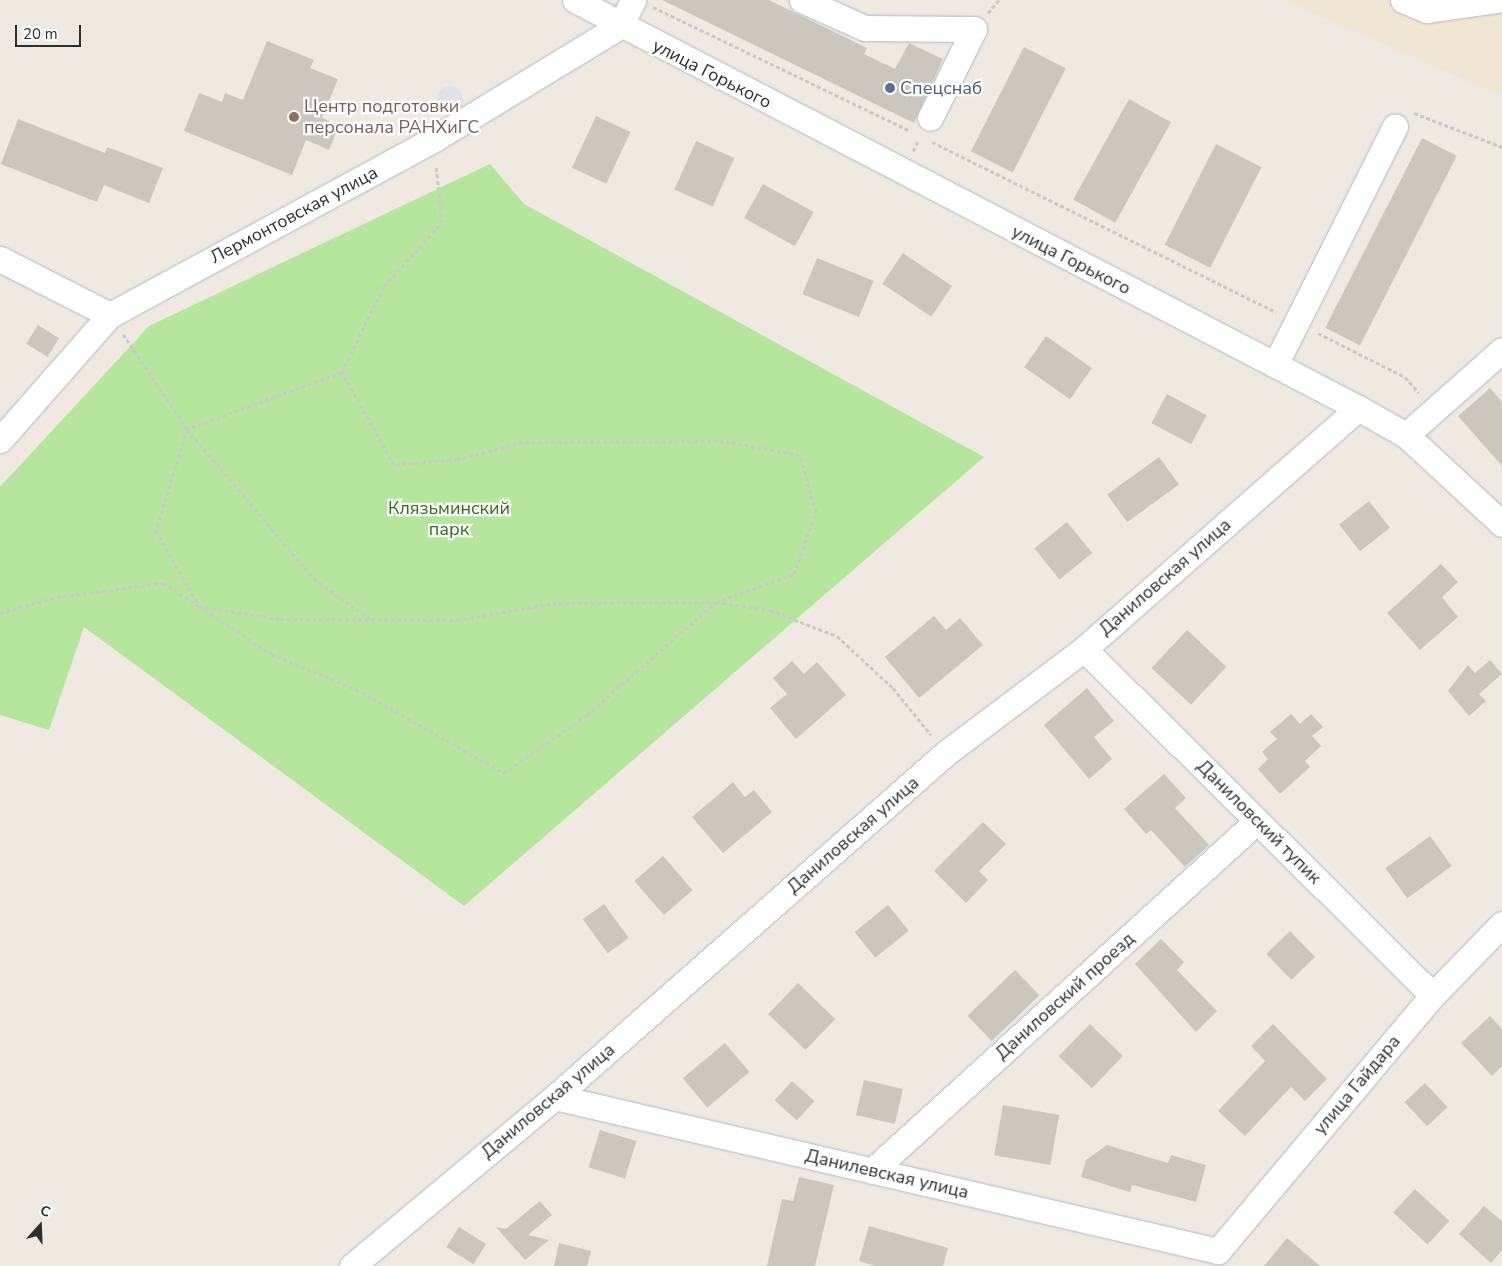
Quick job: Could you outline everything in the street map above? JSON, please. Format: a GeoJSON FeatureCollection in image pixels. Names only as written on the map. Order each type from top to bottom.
{"type":"FeatureCollection","features":[{"type":"Feature","properties":{"kind":"street","name":"улица Горького"},"geometry":{"type":"LineString","coordinates":[[575,0],[620,26],[1358,408],[1406,435],[1499,514]]}},
{"type":"Feature","properties":{"kind":"street"},"geometry":{"type":"LineString","coordinates":[[802,0],[865,28],[974,29],[925,127]]}},
{"type":"Feature","properties":{"kind":"street"},"geometry":{"type":"LineString","coordinates":[[1403,0],[1427,10],[1496,0]]}},
{"type":"Feature","properties":{"kind":"street"},"geometry":{"type":"LineString","coordinates":[[620,26],[640,2]]}},
{"type":"Feature","properties":{"kind":"street","name":"Лермонтовская улица"},"geometry":{"type":"LineString","coordinates":[[0,440],[110,315],[434,139],[620,26]]}},
{"type":"Feature","properties":{"kind":"street"},"geometry":{"type":"LineString","coordinates":[[1276,366],[1395,126]]}},
{"type":"Feature","properties":{"kind":"street"},"geometry":{"type":"LineString","coordinates":[[0,259],[110,315]]}},
{"type":"Feature","properties":{"kind":"street"},"geometry":{"type":"LineString","coordinates":[[1406,435],[1502,350]]}},
{"type":"Feature","properties":{"kind":"street","name":"Даниловская улица"},"geometry":{"type":"LineString","coordinates":[[352,1266],[555,1097],[946,753],[1084,649],[1358,408]]}},
{"type":"Feature","properties":{"kind":"street","name":"Даниловский тупик"},"geometry":{"type":"LineString","coordinates":[[1084,649],[1433,995]]}},
{"type":"Feature","properties":{"kind":"street","name":"Даниловский проезд"},"geometry":{"type":"LineString","coordinates":[[872,1171],[1257,821]]}},
{"type":"Feature","properties":{"kind":"street","name":"улица Гайдара"},"geometry":{"type":"LineString","coordinates":[[1218,1251],[1433,995],[1502,924]]}},
{"type":"Feature","properties":{"kind":"street","name":"Данилевская улица"},"geometry":{"type":"LineString","coordinates":[[555,1097],[1218,1251]]}},
{"type":"Feature","properties":{"kind":"path"},"geometry":{"type":"LineString","coordinates":[[640,2],[925,127],[1405,378],[1434,410]]}},
{"type":"Feature","properties":{"kind":"path"},"geometry":{"type":"LineString","coordinates":[[1395,126],[1404,108],[1502,147]]}},
{"type":"Feature","properties":{"kind":"path"},"geometry":{"type":"LineString","coordinates":[[901,172],[925,127]]}},
{"type":"Feature","properties":{"kind":"path"},"geometry":{"type":"LineString","coordinates":[[187,429],[342,372],[384,286],[442,224],[434,139]]}},
{"type":"Feature","properties":{"kind":"path"},"geometry":{"type":"LineString","coordinates":[[110,315],[187,429],[314,579],[372,620]]}},
{"type":"Feature","properties":{"kind":"path"},"geometry":{"type":"LineString","coordinates":[[0,613],[57,597],[162,583],[271,654],[356,689],[504,773],[587,715],[716,602],[794,574],[816,512],[800,454],[724,441],[523,442],[458,459],[394,465],[342,372]]}},
{"type":"Feature","properties":{"kind":"path"},"geometry":{"type":"LineString","coordinates":[[187,429],[156,532],[199,606]]}},
{"type":"Feature","properties":{"kind":"path"},"geometry":{"type":"LineString","coordinates":[[199,606],[280,619],[372,620],[457,620],[558,603],[716,602],[770,610],[837,636],[893,688],[946,753]]}},
{"type":"Feature","properties":{"kind":"shaded area"},"geometry":{"type":"Polygon","coordinates":[[[1284,0],[1502,0],[1502,96],[1284,0]]]}},
{"type":"Feature","properties":{"kind":"shaded area"},"geometry":{"type":"Polygon","coordinates":[[[450,86],[459,90],[463,99],[459,108],[450,112],[441,108],[437,99],[441,90],[450,86]]]}},
{"type":"Feature","properties":{"kind":"green space","name":"Клязьминский парк"},"geometry":{"type":"Polygon","coordinates":[[[490,164],[524,204],[984,457],[464,906],[84,627],[49,730],[0,715],[0,487],[149,326],[490,164]]]}},
{"type":"Feature","properties":{"kind":"building"},"geometry":{"type":"Polygon","coordinates":[[[662,0],[769,0],[867,48],[864,54],[895,69],[909,43],[943,59],[914,123],[662,0]]]}},
{"type":"Feature","properties":{"kind":"building"},"geometry":{"type":"Polygon","coordinates":[[[267,41],[314,60],[310,68],[338,79],[322,118],[339,125],[329,150],[306,140],[292,175],[184,131],[199,93],[222,102],[225,93],[243,100],[267,41]]]}},
{"type":"Feature","properties":{"kind":"building"},"geometry":{"type":"Polygon","coordinates":[[[1024,47],[1066,68],[1013,173],[971,151],[1024,47]]]}},
{"type":"Feature","properties":{"kind":"building"},"geometry":{"type":"Polygon","coordinates":[[[1129,99],[1171,122],[1115,223],[1073,200],[1129,99]]]}},
{"type":"Feature","properties":{"kind":"building"},"geometry":{"type":"Polygon","coordinates":[[[596,116],[630,132],[606,184],[572,168],[596,116]]]}},
{"type":"Feature","properties":{"kind":"building"},"geometry":{"type":"Polygon","coordinates":[[[18,119],[105,153],[107,147],[163,168],[149,203],[104,185],[97,202],[1,164],[18,119]]]}},
{"type":"Feature","properties":{"kind":"building"},"geometry":{"type":"Polygon","coordinates":[[[1422,138],[1457,156],[1360,345],[1325,328],[1422,138]]]}},
{"type":"Feature","properties":{"kind":"building"},"geometry":{"type":"Polygon","coordinates":[[[696,141],[734,158],[713,207],[674,189],[696,141]]]}},
{"type":"Feature","properties":{"kind":"building"},"geometry":{"type":"Polygon","coordinates":[[[1216,144],[1261,167],[1210,268],[1165,245],[1216,144]]]}},
{"type":"Feature","properties":{"kind":"building"},"geometry":{"type":"Polygon","coordinates":[[[763,184],[814,212],[795,246],[744,218],[763,184]]]}},
{"type":"Feature","properties":{"kind":"building"},"geometry":{"type":"Polygon","coordinates":[[[903,253],[952,286],[931,317],[882,284],[903,253]]]}},
{"type":"Feature","properties":{"kind":"building"},"geometry":{"type":"Polygon","coordinates":[[[817,258],[874,281],[859,317],[802,294],[817,258]]]}},
{"type":"Feature","properties":{"kind":"building"},"geometry":{"type":"Polygon","coordinates":[[[38,325],[59,338],[48,357],[26,344],[38,325]]]}},
{"type":"Feature","properties":{"kind":"building"},"geometry":{"type":"Polygon","coordinates":[[[1046,336],[1092,368],[1070,399],[1024,367],[1046,336]]]}},
{"type":"Feature","properties":{"kind":"building"},"geometry":{"type":"Polygon","coordinates":[[[1490,388],[1502,402],[1502,466],[1458,416],[1490,388]]]}},
{"type":"Feature","properties":{"kind":"building"},"geometry":{"type":"Polygon","coordinates":[[[1167,394],[1207,415],[1191,444],[1152,423],[1167,394]]]}},
{"type":"Feature","properties":{"kind":"building"},"geometry":{"type":"Polygon","coordinates":[[[1159,457],[1179,485],[1127,522],[1107,495],[1159,457]]]}},
{"type":"Feature","properties":{"kind":"building"},"geometry":{"type":"Polygon","coordinates":[[[1369,501],[1390,528],[1360,551],[1339,524],[1369,501]]]}},
{"type":"Feature","properties":{"kind":"building"},"geometry":{"type":"Polygon","coordinates":[[[1067,522],[1092,553],[1060,580],[1034,548],[1067,522]]]}},
{"type":"Feature","properties":{"kind":"building"},"geometry":{"type":"Polygon","coordinates":[[[1441,564],[1458,582],[1442,597],[1458,617],[1420,650],[1387,613],[1441,564]]]}},
{"type":"Feature","properties":{"kind":"building"},"geometry":{"type":"Polygon","coordinates":[[[934,616],[946,630],[960,618],[983,645],[919,698],[885,657],[934,616]]]}},
{"type":"Feature","properties":{"kind":"building"},"geometry":{"type":"Polygon","coordinates":[[[1187,630],[1226,667],[1191,705],[1152,668],[1187,630]]]}},
{"type":"Feature","properties":{"kind":"building"},"geometry":{"type":"Polygon","coordinates":[[[1490,660],[1502,674],[1479,694],[1486,701],[1469,716],[1448,691],[1468,665],[1475,673],[1490,660]]]}},
{"type":"Feature","properties":{"kind":"building"},"geometry":{"type":"Polygon","coordinates":[[[792,661],[804,674],[817,662],[846,695],[796,739],[770,708],[787,694],[773,678],[792,661]]]}},
{"type":"Feature","properties":{"kind":"building"},"geometry":{"type":"Polygon","coordinates":[[[1087,688],[1114,721],[1094,737],[1112,759],[1089,779],[1044,725],[1087,688]]]}},
{"type":"Feature","properties":{"kind":"building"},"geometry":{"type":"Polygon","coordinates":[[[1291,714],[1300,724],[1311,714],[1323,727],[1312,736],[1321,746],[1305,761],[1310,767],[1280,794],[1258,769],[1268,759],[1262,752],[1277,739],[1270,732],[1291,714]]]}},
{"type":"Feature","properties":{"kind":"building"},"geometry":{"type":"Polygon","coordinates":[[[1164,774],[1186,798],[1175,808],[1209,845],[1185,867],[1151,830],[1146,834],[1124,809],[1164,774]]]}},
{"type":"Feature","properties":{"kind":"building"},"geometry":{"type":"Polygon","coordinates":[[[733,782],[745,797],[754,790],[772,812],[723,853],[692,817],[733,782]]]}},
{"type":"Feature","properties":{"kind":"building"},"geometry":{"type":"Polygon","coordinates":[[[983,822],[1006,844],[979,871],[988,880],[966,903],[934,871],[983,822]]]}},
{"type":"Feature","properties":{"kind":"building"},"geometry":{"type":"Polygon","coordinates":[[[1430,836],[1452,866],[1407,898],[1386,868],[1430,836]]]}},
{"type":"Feature","properties":{"kind":"building"},"geometry":{"type":"Polygon","coordinates":[[[663,856],[693,890],[664,915],[634,881],[663,856]]]}},
{"type":"Feature","properties":{"kind":"building"},"geometry":{"type":"Polygon","coordinates":[[[604,904],[629,938],[608,953],[583,919],[604,904]]]}},
{"type":"Feature","properties":{"kind":"building"},"geometry":{"type":"Polygon","coordinates":[[[888,905],[909,931],[875,958],[855,932],[888,905]]]}},
{"type":"Feature","properties":{"kind":"building"},"geometry":{"type":"Polygon","coordinates":[[[1290,931],[1315,957],[1291,980],[1266,954],[1290,931]]]}},
{"type":"Feature","properties":{"kind":"building"},"geometry":{"type":"Polygon","coordinates":[[[1161,939],[1184,962],[1177,970],[1217,1011],[1196,1032],[1135,964],[1161,939]]]}},
{"type":"Feature","properties":{"kind":"building"},"geometry":{"type":"Polygon","coordinates":[[[1015,970],[1039,995],[992,1041],[968,1016],[1015,970]]]}},
{"type":"Feature","properties":{"kind":"building"},"geometry":{"type":"Polygon","coordinates":[[[798,983],[835,1019],[806,1050],[768,1014],[798,983]]]}},
{"type":"Feature","properties":{"kind":"building"},"geometry":{"type":"Polygon","coordinates":[[[1490,1016],[1502,1029],[1502,1066],[1492,1076],[1461,1043],[1490,1016]]]}},
{"type":"Feature","properties":{"kind":"building"},"geometry":{"type":"Polygon","coordinates":[[[1090,1024],[1123,1056],[1092,1088],[1059,1056],[1090,1024]]]}},
{"type":"Feature","properties":{"kind":"building"},"geometry":{"type":"Polygon","coordinates":[[[1273,1024],[1327,1079],[1305,1101],[1291,1087],[1245,1136],[1218,1111],[1265,1061],[1251,1046],[1273,1024]]]}},
{"type":"Feature","properties":{"kind":"building"},"geometry":{"type":"Polygon","coordinates":[[[725,1043],[749,1072],[707,1107],[683,1078],[725,1043]]]}},
{"type":"Feature","properties":{"kind":"building"},"geometry":{"type":"Polygon","coordinates":[[[864,1080],[903,1089],[895,1124],[856,1115],[864,1080]]]}},
{"type":"Feature","properties":{"kind":"building"},"geometry":{"type":"Polygon","coordinates":[[[792,1081],[814,1101],[797,1120],[775,1100],[792,1081]]]}},
{"type":"Feature","properties":{"kind":"building"},"geometry":{"type":"Polygon","coordinates":[[[1425,1083],[1448,1107],[1427,1126],[1405,1102],[1425,1083]]]}},
{"type":"Feature","properties":{"kind":"building"},"geometry":{"type":"Polygon","coordinates":[[[1003,1105],[1059,1115],[1050,1165],[994,1155],[1003,1105]]]}},
{"type":"Feature","properties":{"kind":"building"},"geometry":{"type":"Polygon","coordinates":[[[600,1130],[636,1141],[625,1178],[589,1167],[600,1130]]]}},
{"type":"Feature","properties":{"kind":"building"},"geometry":{"type":"Polygon","coordinates":[[[1107,1145],[1168,1163],[1171,1155],[1206,1165],[1196,1202],[1132,1185],[1130,1192],[1081,1177],[1086,1160],[1107,1145]]]}},
{"type":"Feature","properties":{"kind":"building"},"geometry":{"type":"Polygon","coordinates":[[[799,1177],[834,1185],[815,1266],[767,1266],[782,1199],[793,1201],[799,1177]]]}},
{"type":"Feature","properties":{"kind":"building"},"geometry":{"type":"Polygon","coordinates":[[[1415,1189],[1449,1221],[1428,1244],[1393,1212],[1415,1189]]]}},
{"type":"Feature","properties":{"kind":"building"},"geometry":{"type":"Polygon","coordinates":[[[540,1201],[552,1215],[528,1235],[549,1240],[525,1260],[496,1227],[506,1229],[540,1201]]]}},
{"type":"Feature","properties":{"kind":"building"},"geometry":{"type":"Polygon","coordinates":[[[1484,1206],[1502,1221],[1502,1250],[1491,1263],[1459,1234],[1484,1206]]]}},
{"type":"Feature","properties":{"kind":"building"},"geometry":{"type":"Polygon","coordinates":[[[869,1226],[948,1248],[943,1266],[875,1266],[859,1261],[869,1226]]]}},
{"type":"Feature","properties":{"kind":"building"},"geometry":{"type":"Polygon","coordinates":[[[459,1227],[486,1244],[473,1264],[446,1247],[459,1227]]]}},
{"type":"Feature","properties":{"kind":"building"},"geometry":{"type":"Polygon","coordinates":[[[1287,1238],[1320,1266],[1264,1266],[1287,1238]]]}},
{"type":"Feature","properties":{"kind":"building"},"geometry":{"type":"Polygon","coordinates":[[[559,1243],[591,1251],[587,1266],[554,1266],[559,1243]]]}},
{"type":"Feature","properties":{"kind":"place","name":"Спецснаб"},"geometry":{"type":"Point","coordinates":[890,88]}},
{"type":"Feature","properties":{"kind":"place","name":"Центр подготовки персонала РАНХиГС"},"geometry":{"type":"Point","coordinates":[294,117]}}]}
